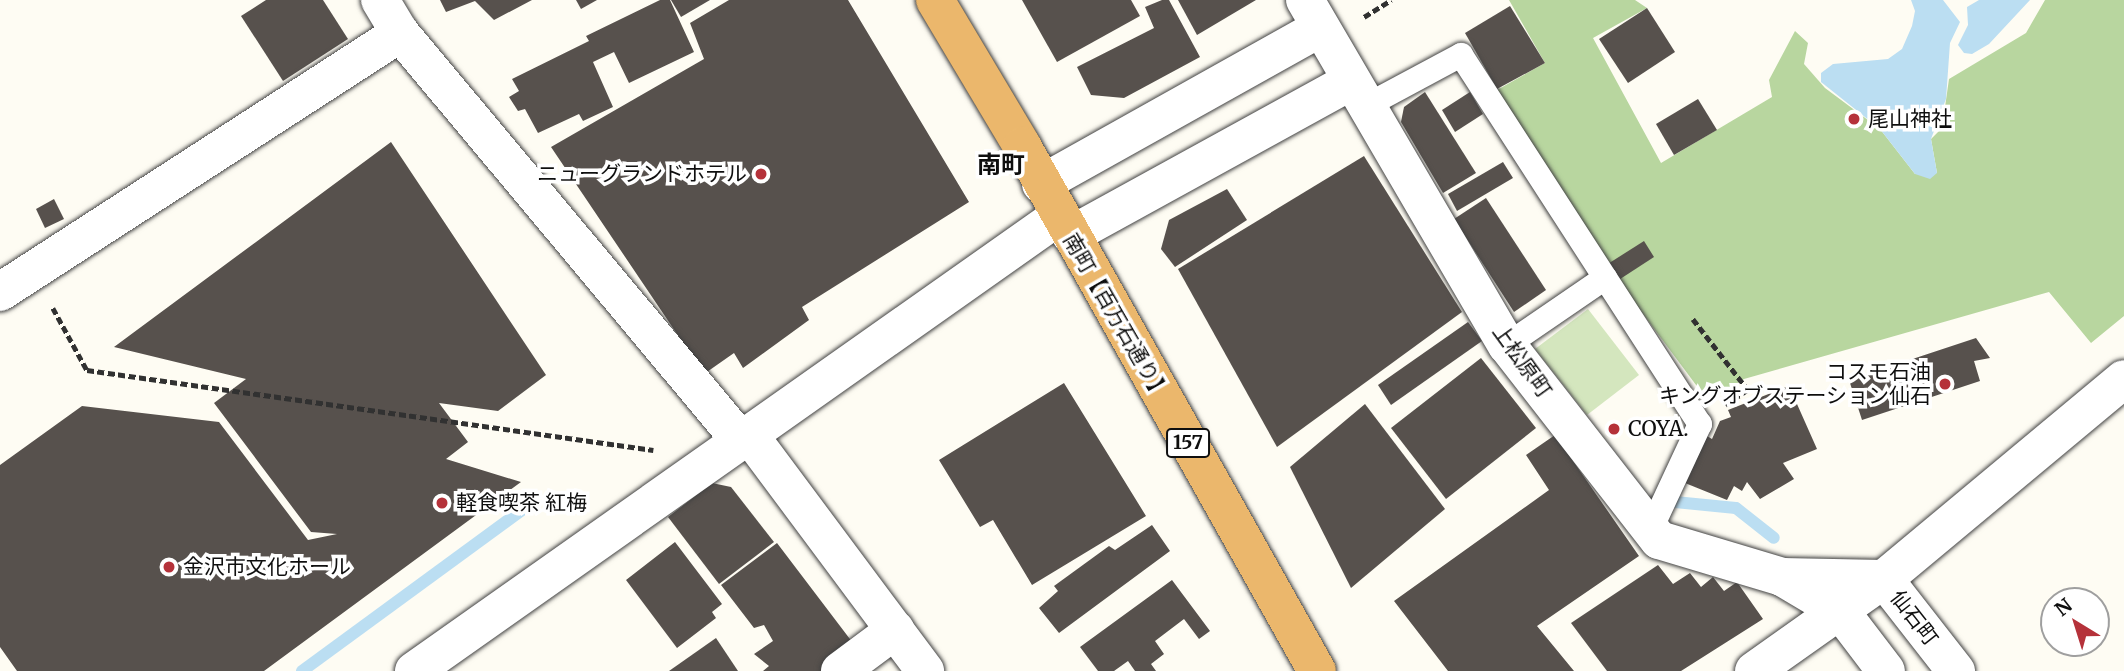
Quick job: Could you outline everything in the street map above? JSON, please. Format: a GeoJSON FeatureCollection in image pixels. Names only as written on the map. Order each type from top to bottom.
{"type":"FeatureCollection","features":[{"type":"Feature","properties":{"kind":"highway","name":"南町【百万石通り】"},"geometry":{"type":"LineString","coordinates":[[935,0],[1317,671]]}},
{"type":"Feature","properties":{"kind":"street"},"geometry":{"type":"LineString","coordinates":[[380,0],[400,33],[736,445],[895,631],[925,671]]}},
{"type":"Feature","properties":{"kind":"street"},"geometry":{"type":"LineString","coordinates":[[414,671],[736,445],[1057,212],[1312,14]]}},
{"type":"Feature","properties":{"kind":"street","name":"上松原町"},"geometry":{"type":"LineString","coordinates":[[1312,14],[1507,345],[1659,540],[1782,577],[1842,612]]}},
{"type":"Feature","properties":{"kind":"street"},"geometry":{"type":"LineString","coordinates":[[0,292],[400,33]]}},
{"type":"Feature","properties":{"kind":"street"},"geometry":{"type":"LineString","coordinates":[[1057,212],[1359,94]]}},
{"type":"Feature","properties":{"kind":"street"},"geometry":{"type":"LineString","coordinates":[[1754,671],[1842,612],[1884,579],[2124,379]]}},
{"type":"Feature","properties":{"kind":"street","name":"仙石町"},"geometry":{"type":"LineString","coordinates":[[1782,577],[1884,579],[1956,671]]}},
{"type":"Feature","properties":{"kind":"street"},"geometry":{"type":"LineString","coordinates":[[1842,612],[1886,671]]}},
{"type":"Feature","properties":{"kind":"street"},"geometry":{"type":"LineString","coordinates":[[840,671],[895,631]]}},
{"type":"Feature","properties":{"kind":"lane"},"geometry":{"type":"LineString","coordinates":[[1359,94],[1461,55],[1700,424],[1651,529]]}},
{"type":"Feature","properties":{"kind":"lane"},"geometry":{"type":"LineString","coordinates":[[1507,345],[1605,278]]}},
{"type":"Feature","properties":{"kind":"path"},"geometry":{"type":"LineString","coordinates":[[32,272],[87,370],[736,445]]}},
{"type":"Feature","properties":{"kind":"path"},"geometry":{"type":"LineString","coordinates":[[1693,320],[1748,390]]}},
{"type":"Feature","properties":{"kind":"green space","name":"尾山神社"},"geometry":{"type":"Polygon","coordinates":[[[1509,0],[1635,0],[1647,8],[1593,38],[1661,163],[1772,97],[1769,80],[1795,31],[1808,43],[1804,64],[1825,88],[1880,129],[1915,174],[1937,173],[1931,139],[1942,128],[1949,79],[2026,33],[2045,0],[2124,0],[2124,316],[2091,343],[2049,292],[1744,379],[1708,401],[1593,247],[1497,90],[1545,63],[1509,0]]]}},
{"type":"Feature","properties":{"kind":"green space"},"geometry":{"type":"Polygon","coordinates":[[[1588,309],[1639,375],[1587,415],[1535,349],[1588,309]]]}},
{"type":"Feature","properties":{"kind":"water"},"geometry":{"type":"Polygon","coordinates":[[[1911,0],[1943,0],[1960,22],[1950,43],[1946,99],[1931,139],[1937,173],[1930,179],[1915,174],[1880,129],[1821,82],[1821,73],[1833,64],[1888,59],[1902,49],[1915,11],[1911,0]]]}},
{"type":"Feature","properties":{"kind":"water"},"geometry":{"type":"Polygon","coordinates":[[[1979,0],[2030,0],[1989,44],[1972,54],[1964,53],[1958,45],[1968,25],[1967,7],[1979,0]]]}},
{"type":"Feature","properties":{"kind":"building"},"geometry":{"type":"Polygon","coordinates":[[[266,0],[323,0],[348,39],[283,81],[241,16],[266,0]]]}},
{"type":"Feature","properties":{"kind":"building"},"geometry":{"type":"Polygon","coordinates":[[[440,0],[532,0],[494,20],[475,1],[446,12],[440,0]]]}},
{"type":"Feature","properties":{"kind":"building"},"geometry":{"type":"Polygon","coordinates":[[[576,0],[597,0],[581,9],[576,0]]]}},
{"type":"Feature","properties":{"kind":"building"},"geometry":{"type":"Polygon","coordinates":[[[660,0],[670,0],[694,52],[629,83],[614,52],[593,62],[613,107],[583,121],[579,114],[538,133],[525,109],[518,111],[509,97],[519,91],[512,79],[589,41],[586,36],[660,0]]]}},
{"type":"Feature","properties":{"kind":"building"},"geometry":{"type":"Polygon","coordinates":[[[671,0],[710,0],[681,17],[671,0]]]}},
{"type":"Feature","properties":{"kind":"building","name":"ニューグランドホテル"},"geometry":{"type":"Polygon","coordinates":[[[729,0],[848,0],[969,202],[802,307],[809,320],[743,368],[734,353],[704,374],[551,147],[704,59],[690,23],[729,0]]]}},
{"type":"Feature","properties":{"kind":"building"},"geometry":{"type":"Polygon","coordinates":[[[1022,0],[1131,0],[1140,16],[1057,62],[1022,0]]]}},
{"type":"Feature","properties":{"kind":"building"},"geometry":{"type":"Polygon","coordinates":[[[1169,0],[1200,57],[1124,98],[1091,95],[1077,67],[1154,28],[1145,7],[1169,0]]]}},
{"type":"Feature","properties":{"kind":"building"},"geometry":{"type":"Polygon","coordinates":[[[1178,0],[1256,0],[1197,35],[1178,0]]]}},
{"type":"Feature","properties":{"kind":"building"},"geometry":{"type":"Polygon","coordinates":[[[1510,6],[1545,63],[1497,89],[1465,33],[1510,6]]]}},
{"type":"Feature","properties":{"kind":"building"},"geometry":{"type":"Polygon","coordinates":[[[1647,8],[1675,52],[1628,83],[1599,39],[1647,8]]]}},
{"type":"Feature","properties":{"kind":"building"},"geometry":{"type":"Polygon","coordinates":[[[1425,92],[1476,173],[1443,193],[1401,122],[1404,107],[1425,92]]]}},
{"type":"Feature","properties":{"kind":"building"},"geometry":{"type":"Polygon","coordinates":[[[1470,92],[1483,114],[1455,132],[1442,110],[1470,92]]]}},
{"type":"Feature","properties":{"kind":"building"},"geometry":{"type":"Polygon","coordinates":[[[1698,99],[1717,130],[1674,155],[1656,124],[1698,99]]]}},
{"type":"Feature","properties":{"kind":"building"},"geometry":{"type":"Polygon","coordinates":[[[391,142],[546,375],[498,411],[439,403],[468,442],[446,459],[521,482],[264,671],[17,671],[0,647],[0,465],[82,406],[219,422],[308,540],[337,534],[311,532],[214,403],[246,379],[114,347],[391,142]]]}},
{"type":"Feature","properties":{"kind":"building"},"geometry":{"type":"Polygon","coordinates":[[[1364,156],[1462,312],[1277,447],[1178,269],[1364,156]]]}},
{"type":"Feature","properties":{"kind":"building"},"geometry":{"type":"Polygon","coordinates":[[[1503,162],[1513,178],[1457,211],[1448,194],[1503,162]]]}},
{"type":"Feature","properties":{"kind":"building"},"geometry":{"type":"Polygon","coordinates":[[[1227,189],[1247,220],[1175,267],[1161,249],[1169,220],[1227,189]]]}},
{"type":"Feature","properties":{"kind":"building"},"geometry":{"type":"Polygon","coordinates":[[[1486,198],[1546,290],[1514,312],[1454,219],[1486,198]]]}},
{"type":"Feature","properties":{"kind":"building"},"geometry":{"type":"Polygon","coordinates":[[[54,199],[64,219],[45,228],[36,209],[54,199]]]}},
{"type":"Feature","properties":{"kind":"building"},"geometry":{"type":"Polygon","coordinates":[[[1644,241],[1654,257],[1614,283],[1603,267],[1644,241]]]}},
{"type":"Feature","properties":{"kind":"building"},"geometry":{"type":"Polygon","coordinates":[[[1468,322],[1482,341],[1391,405],[1378,385],[1468,322]]]}},
{"type":"Feature","properties":{"kind":"building"},"geometry":{"type":"Polygon","coordinates":[[[1976,338],[1990,358],[1974,361],[1980,381],[1862,420],[1849,380],[1976,338]]]}},
{"type":"Feature","properties":{"kind":"building"},"geometry":{"type":"Polygon","coordinates":[[[1481,358],[1536,428],[1446,499],[1391,428],[1481,358]]]}},
{"type":"Feature","properties":{"kind":"building"},"geometry":{"type":"Polygon","coordinates":[[[1064,383],[1146,516],[1032,585],[993,520],[980,527],[939,460],[1064,383]]]}},
{"type":"Feature","properties":{"kind":"building"},"geometry":{"type":"Polygon","coordinates":[[[1789,386],[1817,449],[1783,463],[1794,479],[1760,499],[1747,482],[1742,491],[1734,486],[1727,500],[1685,483],[1707,436],[1712,439],[1720,421],[1731,417],[1728,410],[1789,386]]]}},
{"type":"Feature","properties":{"kind":"building"},"geometry":{"type":"Polygon","coordinates":[[[1365,404],[1445,509],[1351,588],[1290,467],[1365,404]]]}},
{"type":"Feature","properties":{"kind":"building"},"geometry":{"type":"Polygon","coordinates":[[[1555,435],[1639,556],[1537,626],[1574,671],[1448,671],[1394,601],[1549,490],[1526,455],[1555,435]]]}},
{"type":"Feature","properties":{"kind":"building"},"geometry":{"type":"Polygon","coordinates":[[[712,483],[731,487],[774,542],[719,584],[668,517],[712,483]]]}},
{"type":"Feature","properties":{"kind":"building"},"geometry":{"type":"Polygon","coordinates":[[[1152,525],[1170,551],[1059,633],[1039,608],[1058,591],[1054,586],[1109,546],[1115,550],[1152,525]]]}},
{"type":"Feature","properties":{"kind":"building"},"geometry":{"type":"Polygon","coordinates":[[[675,542],[722,604],[712,612],[716,618],[677,648],[626,580],[675,542]]]}},
{"type":"Feature","properties":{"kind":"building"},"geometry":{"type":"Polygon","coordinates":[[[777,543],[859,651],[831,671],[763,671],[769,666],[754,654],[773,641],[764,625],[754,628],[721,585],[777,543]]]}},
{"type":"Feature","properties":{"kind":"building"},"geometry":{"type":"Polygon","coordinates":[[[1658,565],[1673,584],[1690,573],[1701,587],[1713,577],[1724,591],[1737,582],[1763,619],[1681,671],[1607,671],[1571,623],[1658,565]]]}},
{"type":"Feature","properties":{"kind":"building"},"geometry":{"type":"Polygon","coordinates":[[[1172,580],[1210,631],[1199,639],[1184,619],[1155,641],[1164,654],[1151,664],[1156,671],[1135,671],[1128,661],[1114,671],[1098,671],[1080,647],[1172,580]]]}},
{"type":"Feature","properties":{"kind":"building"},"geometry":{"type":"Polygon","coordinates":[[[716,638],[738,671],[669,671],[716,638]]]}},
{"type":"Feature","properties":{"kind":"waterway"},"geometry":{"type":"LineString","coordinates":[[1675,502],[1736,508],[1774,538]]}},
{"type":"Feature","properties":{"kind":"waterway"},"geometry":{"type":"LineString","coordinates":[[302,671],[530,504]]}},
{"type":"Feature","properties":{"kind":"place","name":"尾山神社"},"geometry":{"type":"Point","coordinates":[1854,119]}},
{"type":"Feature","properties":{"kind":"place","name":"ニューグランドホテル"},"geometry":{"type":"Point","coordinates":[761,174]}},
{"type":"Feature","properties":{"kind":"place","name":"コスモ石油 キングオブステーション仙石"},"geometry":{"type":"Point","coordinates":[1945,384]}},
{"type":"Feature","properties":{"kind":"place","name":"COYA."},"geometry":{"type":"Point","coordinates":[1614,429]}},
{"type":"Feature","properties":{"kind":"place","name":"軽食喫茶 紅梅"},"geometry":{"type":"Point","coordinates":[442,503]}},
{"type":"Feature","properties":{"kind":"place","name":"金沢市文化ホール"},"geometry":{"type":"Point","coordinates":[169,567]}},
{"type":"Feature","properties":{"kind":"district","name":"南町"},"geometry":{"type":"Point","coordinates":[1001,165]}}]}
